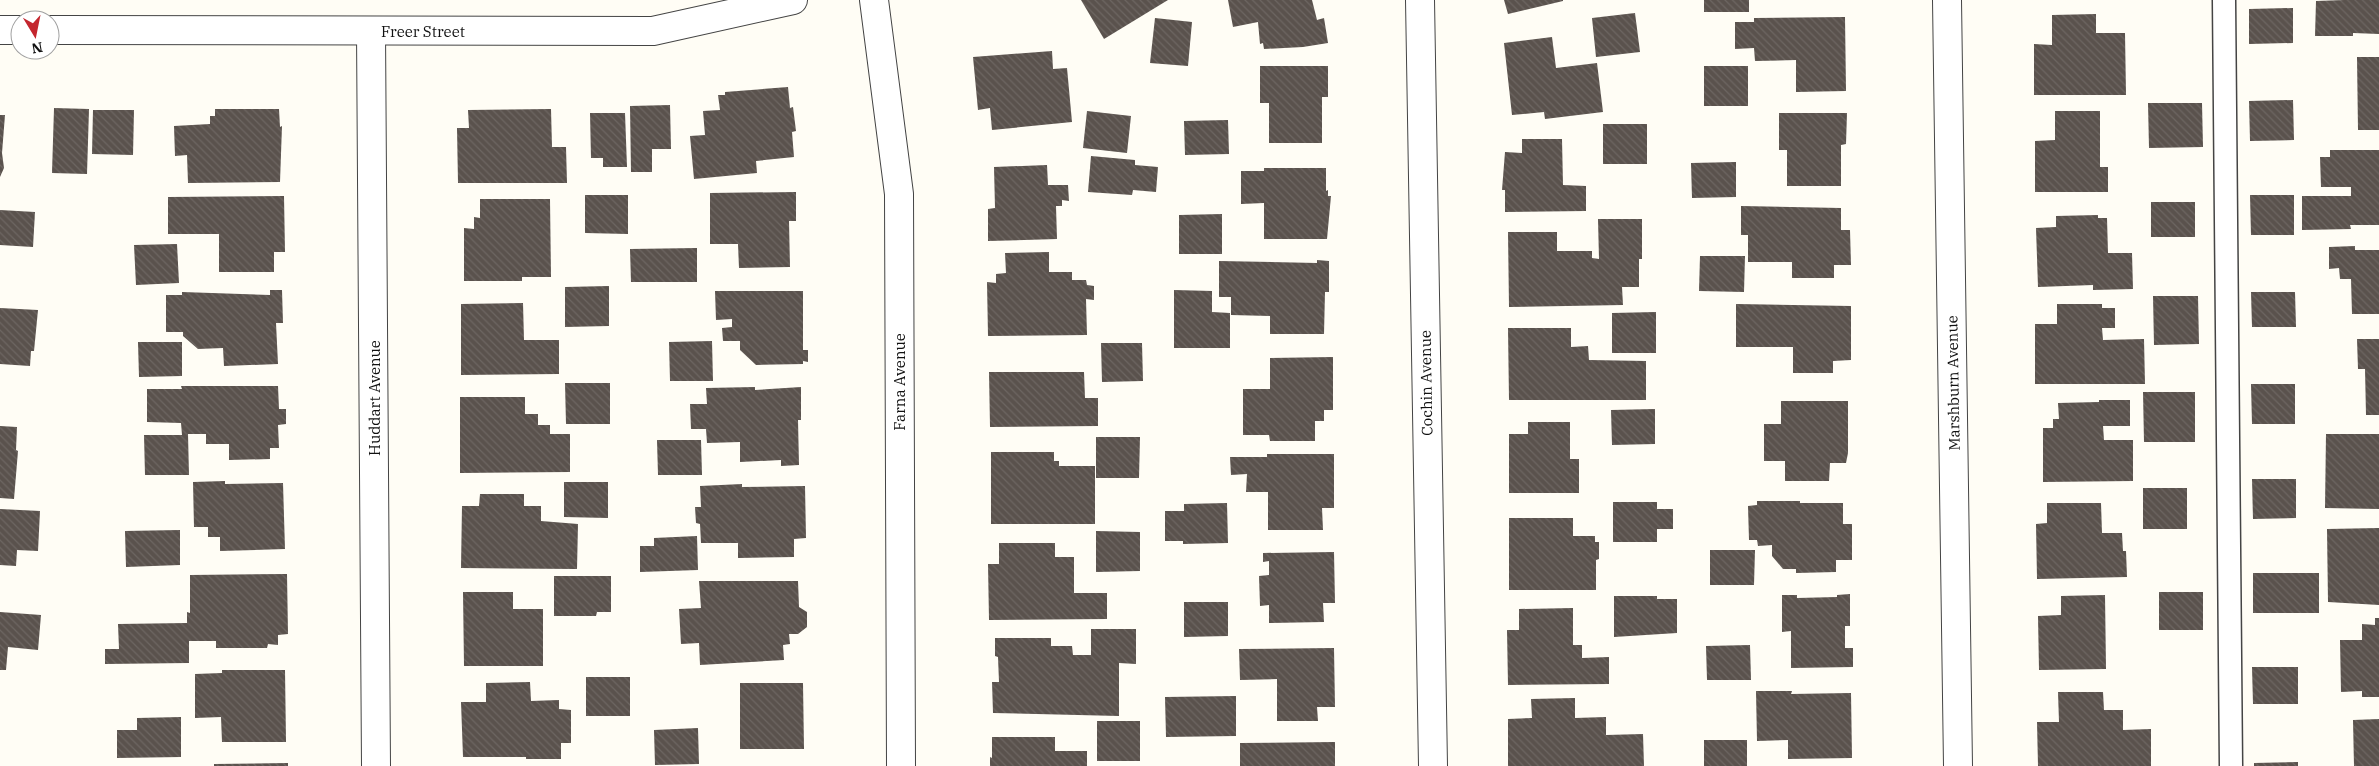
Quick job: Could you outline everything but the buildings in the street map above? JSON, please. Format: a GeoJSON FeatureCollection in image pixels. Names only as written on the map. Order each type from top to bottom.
{"type":"FeatureCollection","features":[{"type":"Feature","properties":{"kind":"street","name":"Freer Street"},"geometry":{"type":"LineString","coordinates":[[60,30],[653,31],[793,0]]}},
{"type":"Feature","properties":{"kind":"street","name":"Farna Avenue"},"geometry":{"type":"LineString","coordinates":[[874,0],[899,194],[900,766]]}},
{"type":"Feature","properties":{"kind":"street","name":"Cochin Avenue"},"geometry":{"type":"LineString","coordinates":[[1420,0],[1433,766]]}},
{"type":"Feature","properties":{"kind":"street","name":"Marshburn Avenue"},"geometry":{"type":"LineString","coordinates":[[1948,0],[1958,766]]}},
{"type":"Feature","properties":{"kind":"street","name":"Huddart Avenue"},"geometry":{"type":"LineString","coordinates":[[371,31],[376,766]]}},
{"type":"Feature","properties":{"kind":"lane"},"geometry":{"type":"LineString","coordinates":[[2224,0],[2231,766]]}}]}
